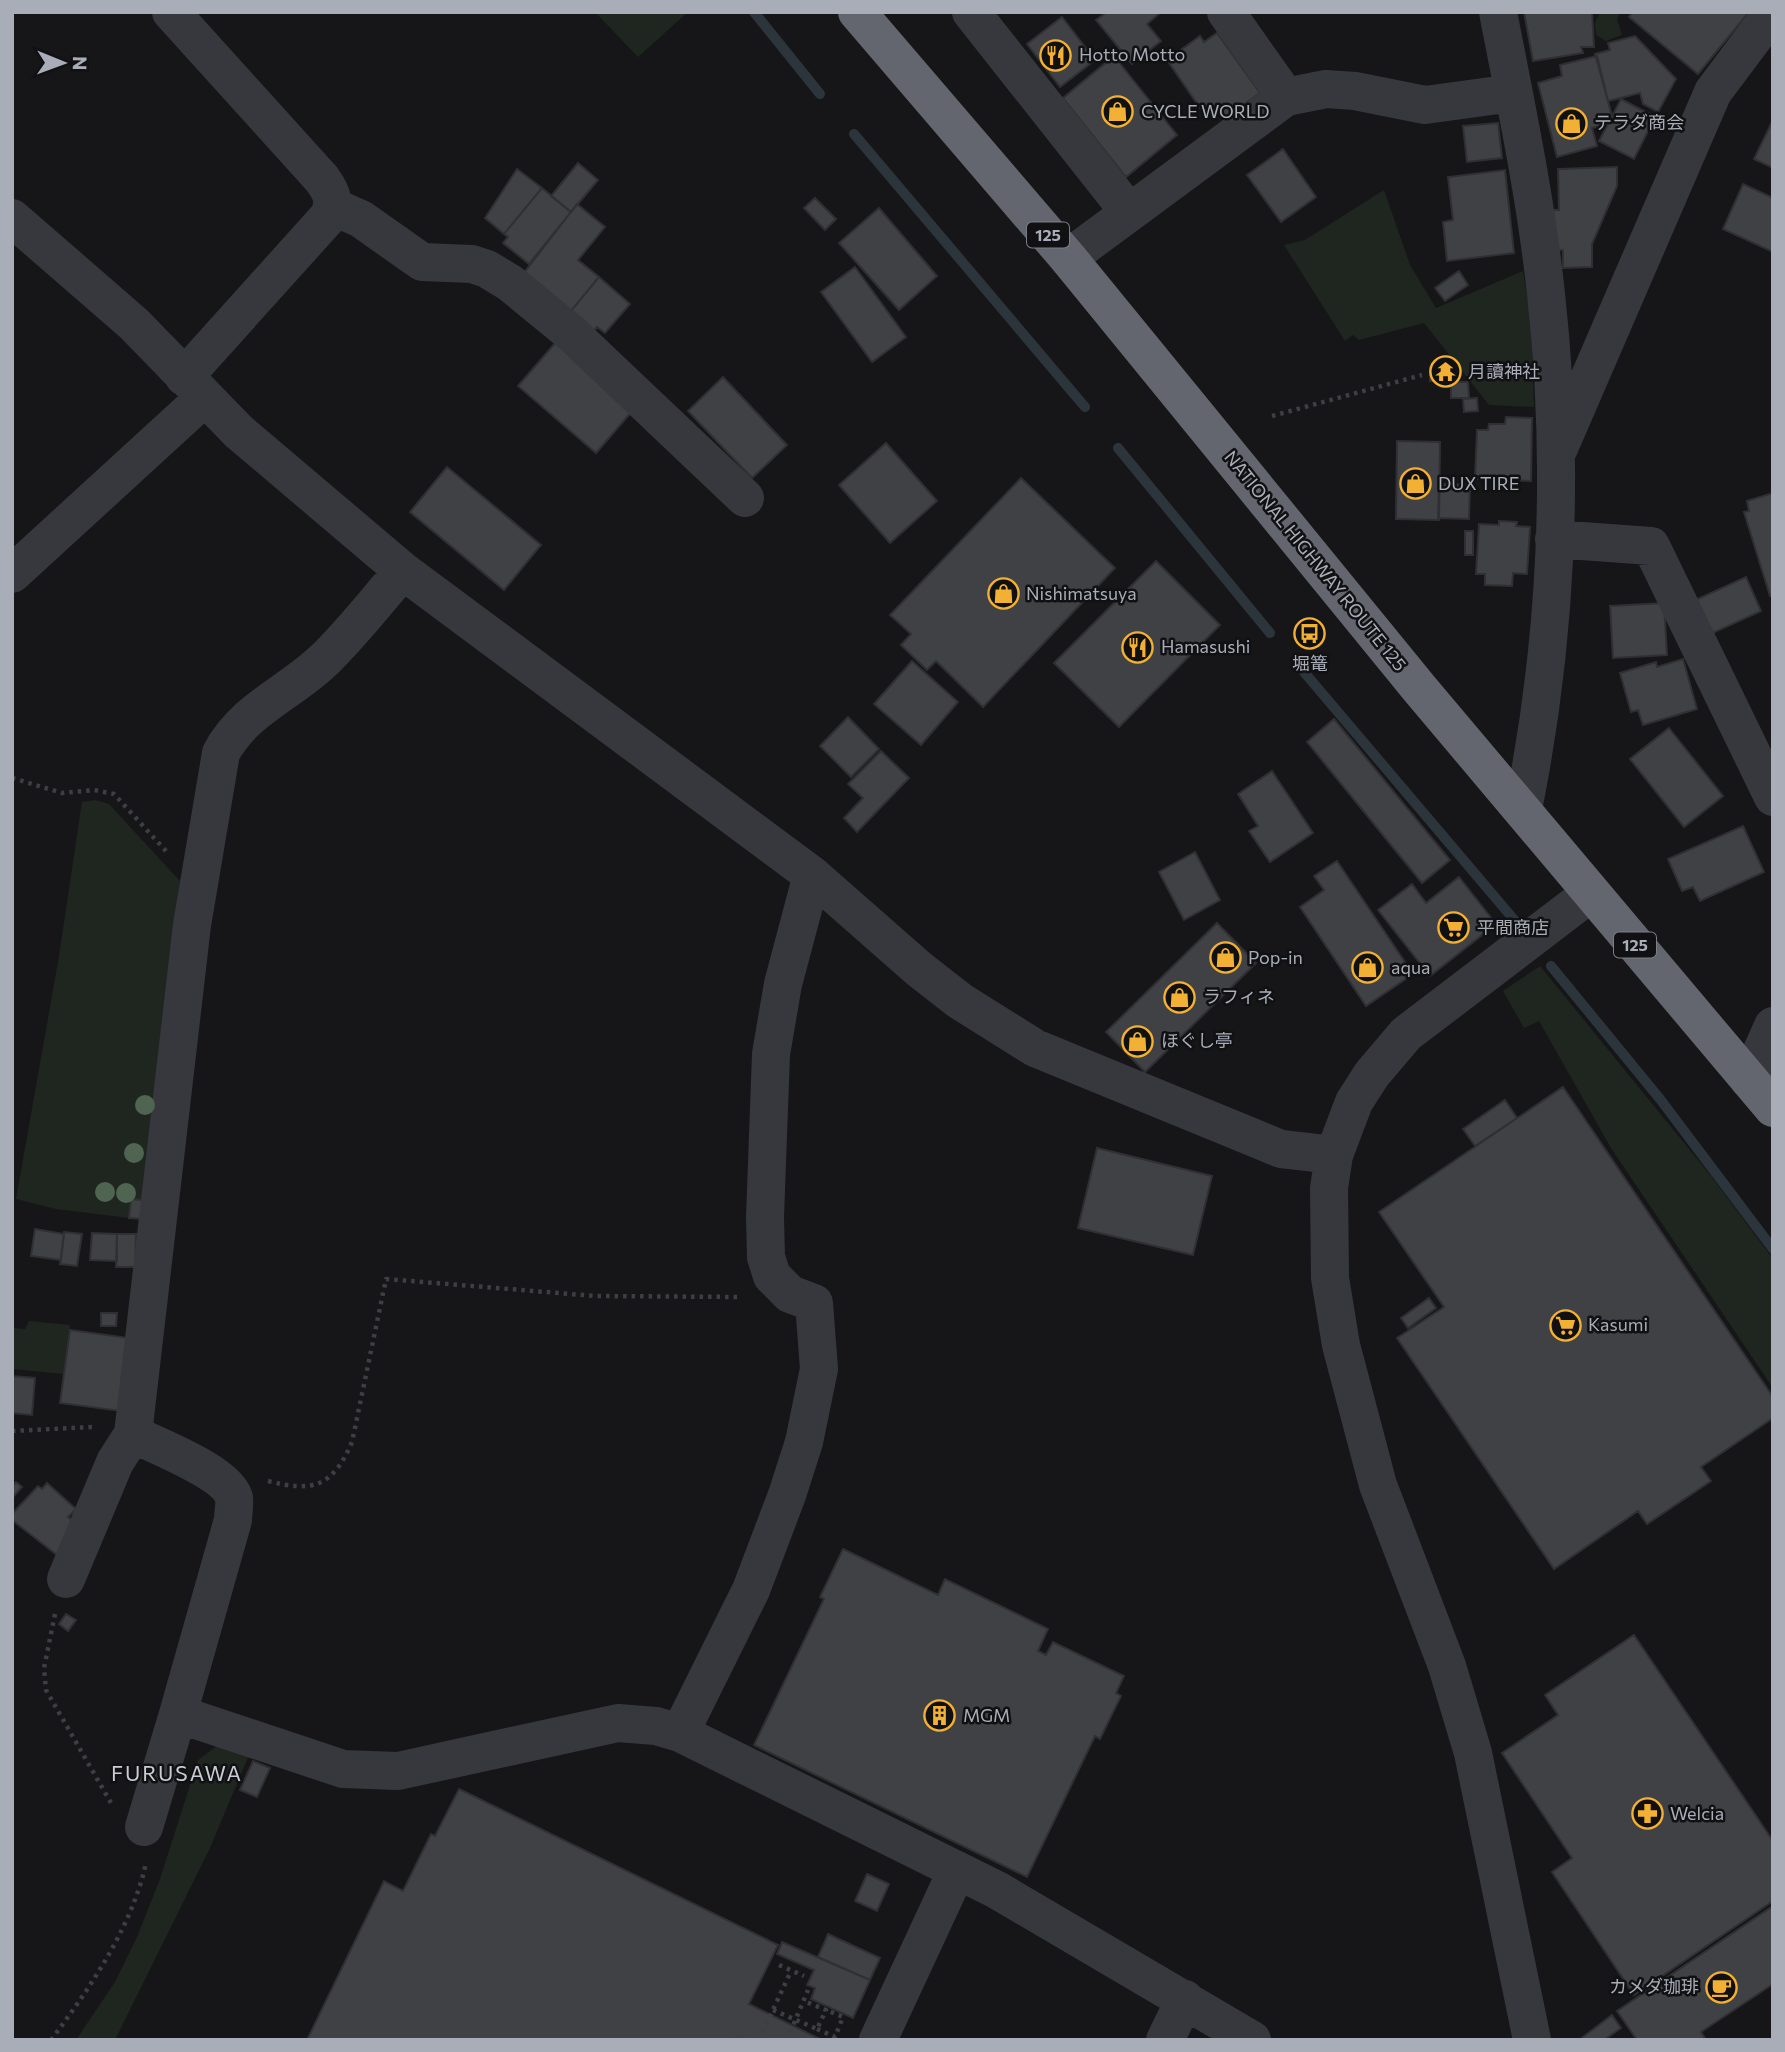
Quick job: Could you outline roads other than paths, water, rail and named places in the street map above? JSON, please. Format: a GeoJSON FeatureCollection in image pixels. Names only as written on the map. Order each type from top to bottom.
{"type":"FeatureCollection","features":[{"type":"Feature","properties":{"kind":"highway","name":"NATIONAL HIGHWAY ROUTE 125"},"geometry":{"type":"LineString","coordinates":[[857,12],[1068,258],[1419,688],[1773,1108]]}},
{"type":"Feature","properties":{"kind":"street"},"geometry":{"type":"LineString","coordinates":[[12,574],[194,388],[334,207],[331,191],[323,180],[172,12]]}},
{"type":"Feature","properties":{"kind":"street"},"geometry":{"type":"LineString","coordinates":[[971,12],[1129,212]]}},
{"type":"Feature","properties":{"kind":"street"},"geometry":{"type":"LineString","coordinates":[[1226,12],[1286,97]]}},
{"type":"Feature","properties":{"kind":"street"},"geometry":{"type":"LineString","coordinates":[[1498,12],[1546,294],[1557,452],[1554,538],[1542,700],[1523,809]]}},
{"type":"Feature","properties":{"kind":"street"},"geometry":{"type":"LineString","coordinates":[[1557,452],[1713,92],[1773,12]]}},
{"type":"Feature","properties":{"kind":"street"},"geometry":{"type":"LineString","coordinates":[[1068,258],[1286,97],[1326,89],[1354,91],[1424,105],[1513,93]]}},
{"type":"Feature","properties":{"kind":"street"},"geometry":{"type":"LineString","coordinates":[[334,207],[361,219],[422,262],[472,264],[487,269],[510,283],[570,333],[745,498]]}},
{"type":"Feature","properties":{"kind":"street"},"geometry":{"type":"LineString","coordinates":[[12,218],[134,324],[194,388],[402,571],[812,875],[919,970],[960,1001],[1035,1048],[1281,1149],[1334,1155]]}},
{"type":"Feature","properties":{"kind":"street"},"geometry":{"type":"LineString","coordinates":[[1554,538],[1651,546],[1773,797]]}},
{"type":"Feature","properties":{"kind":"street"},"geometry":{"type":"LineString","coordinates":[[66,1579],[115,1462],[133,1434],[199,888],[221,754],[231,735],[253,713],[323,661],[402,571]]}},
{"type":"Feature","properties":{"kind":"street"},"geometry":{"type":"LineString","coordinates":[[680,1733],[751,1590],[783,1509],[804,1442],[819,1369],[814,1303],[790,1294],[772,1276],[766,1257],[765,1217],[771,1054],[783,984],[812,875]]}},
{"type":"Feature","properties":{"kind":"street"},"geometry":{"type":"LineString","coordinates":[[1532,2040],[1473,1753],[1447,1666],[1378,1485],[1341,1345],[1329,1278],[1327,1232],[1334,1155],[1354,1102],[1372,1074],[1406,1034],[1591,893]]}},
{"type":"Feature","properties":{"kind":"street"},"geometry":{"type":"LineString","coordinates":[[1749,1080],[1773,1026]]}},
{"type":"Feature","properties":{"kind":"street"},"geometry":{"type":"LineString","coordinates":[[130,1818],[178,1714],[233,1520],[234,1498],[225,1484],[213,1474],[133,1434]]}},
{"type":"Feature","properties":{"kind":"street"},"geometry":{"type":"LineString","coordinates":[[178,1714],[343,1769],[398,1771],[618,1723],[656,1726],[680,1733],[997,1890],[1252,2040]]}},
{"type":"Feature","properties":{"kind":"street"},"geometry":{"type":"LineString","coordinates":[[878,2040],[957,1870]]}},
{"type":"Feature","properties":{"kind":"street"},"geometry":{"type":"LineString","coordinates":[[1165,2040],[1185,1999]]}},
{"type":"Feature","properties":{"kind":"waterway"},"geometry":{"type":"LineString","coordinates":[[754,12],[820,94]]}},
{"type":"Feature","properties":{"kind":"waterway"},"geometry":{"type":"LineString","coordinates":[[854,134],[1085,407]]}},
{"type":"Feature","properties":{"kind":"waterway"},"geometry":{"type":"LineString","coordinates":[[1118,448],[1270,633]]}},
{"type":"Feature","properties":{"kind":"waterway"},"geometry":{"type":"LineString","coordinates":[[1304,672],[1516,922]]}},
{"type":"Feature","properties":{"kind":"waterway"},"geometry":{"type":"LineString","coordinates":[[1551,966],[1660,1099],[1773,1249]]}},
{"type":"Feature","properties":{"kind":"place","name":"Hotto Motto"},"geometry":{"type":"Point","coordinates":[1056,55]}},
{"type":"Feature","properties":{"kind":"place","name":"CYCLE WORLD"},"geometry":{"type":"Point","coordinates":[1118,112]}},
{"type":"Feature","properties":{"kind":"place","name":"テラダ商会"},"geometry":{"type":"Point","coordinates":[1571,123]}},
{"type":"Feature","properties":{"kind":"place","name":"月讀神社"},"geometry":{"type":"Point","coordinates":[1445,372]}},
{"type":"Feature","properties":{"kind":"place","name":"DUX TIRE"},"geometry":{"type":"Point","coordinates":[1415,484]}},
{"type":"Feature","properties":{"kind":"place","name":"Nishimatsuya"},"geometry":{"type":"Point","coordinates":[1003,594]}},
{"type":"Feature","properties":{"kind":"place","name":"堀篭"},"geometry":{"type":"Point","coordinates":[1310,633]}},
{"type":"Feature","properties":{"kind":"place","name":"Hamasushi"},"geometry":{"type":"Point","coordinates":[1138,647]}},
{"type":"Feature","properties":{"kind":"place","name":"平間商店"},"geometry":{"type":"Point","coordinates":[1454,928]}},
{"type":"Feature","properties":{"kind":"place","name":"Pop-in"},"geometry":{"type":"Point","coordinates":[1225,958]}},
{"type":"Feature","properties":{"kind":"place","name":"aqua"},"geometry":{"type":"Point","coordinates":[1368,968]}},
{"type":"Feature","properties":{"kind":"place","name":"ラフィネ"},"geometry":{"type":"Point","coordinates":[1180,997]}},
{"type":"Feature","properties":{"kind":"place","name":"ほぐし亭"},"geometry":{"type":"Point","coordinates":[1138,1041]}},
{"type":"Feature","properties":{"kind":"place","name":"Kasumi"},"geometry":{"type":"Point","coordinates":[1565,1325]}},
{"type":"Feature","properties":{"kind":"place","name":"MGM"},"geometry":{"type":"Point","coordinates":[940,1716]}},
{"type":"Feature","properties":{"kind":"place","name":"Welcia"},"geometry":{"type":"Point","coordinates":[1647,1814]}},
{"type":"Feature","properties":{"kind":"place","name":"カメダ珈琲"},"geometry":{"type":"Point","coordinates":[1722,1987]}},
{"type":"Feature","properties":{"kind":"district","name":"FURUSAWA"},"geometry":{"type":"Point","coordinates":[177,1774]}}]}
